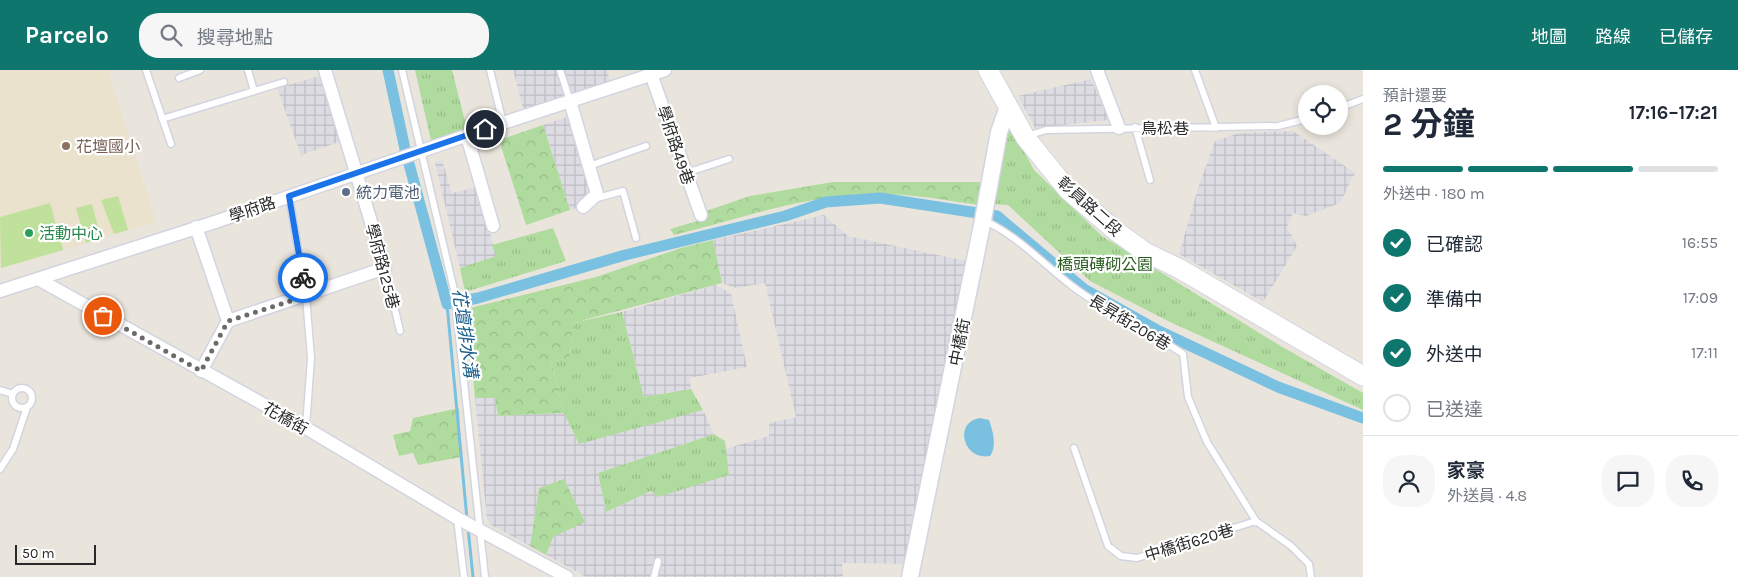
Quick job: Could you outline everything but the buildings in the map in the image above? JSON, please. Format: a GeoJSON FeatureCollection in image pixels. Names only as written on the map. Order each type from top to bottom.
{"type":"FeatureCollection","features":[{"type":"Feature","properties":{"kind":"main road","name":"彰員路二段"},"geometry":{"type":"LineString","coordinates":[[988,70],[1025,137],[1068,190],[1116,231],[1145,252],[1180,269],[1363,376]]}},
{"type":"Feature","properties":{"kind":"street","name":"學府路125巷"},"geometry":{"type":"LineString","coordinates":[[325,70],[385,268]]}},
{"type":"Feature","properties":{"kind":"street","name":"學府路"},"geometry":{"type":"LineString","coordinates":[[38,280],[665,70]]}},
{"type":"Feature","properties":{"kind":"street"},"geometry":{"type":"LineString","coordinates":[[1097,70],[1119,128]]}},
{"type":"Feature","properties":{"kind":"street","name":"學府路49巷"},"geometry":{"type":"LineString","coordinates":[[651,74],[700,215]]}},
{"type":"Feature","properties":{"kind":"street"},"geometry":{"type":"LineString","coordinates":[[570,101],[597,194],[594,199],[583,207]]}},
{"type":"Feature","properties":{"kind":"street","name":"中橋街"},"geometry":{"type":"LineString","coordinates":[[910,577],[983,220],[999,132],[1008,107]]}},
{"type":"Feature","properties":{"kind":"street"},"geometry":{"type":"LineString","coordinates":[[467,136],[493,226]]}},
{"type":"Feature","properties":{"kind":"street"},"geometry":{"type":"LineString","coordinates":[[196,227],[228,321]]}},
{"type":"Feature","properties":{"kind":"street"},"geometry":{"type":"LineString","coordinates":[[201,371],[228,321],[385,268]]}},
{"type":"Feature","properties":{"kind":"street"},"geometry":{"type":"LineString","coordinates":[[0,290],[38,280]]}},
{"type":"Feature","properties":{"kind":"street","name":"花橋街"},"geometry":{"type":"LineString","coordinates":[[38,280],[306,428],[457,518],[567,577]]}},
{"type":"Feature","properties":{"kind":"lane"},"geometry":{"type":"LineString","coordinates":[[146,70],[171,144]]}},
{"type":"Feature","properties":{"kind":"lane"},"geometry":{"type":"LineString","coordinates":[[179,78],[200,70]]}},
{"type":"Feature","properties":{"kind":"lane"},"geometry":{"type":"LineString","coordinates":[[248,70],[254,91]]}},
{"type":"Feature","properties":{"kind":"lane"},"geometry":{"type":"LineString","coordinates":[[402,70],[417,152],[454,290],[484,577]]}},
{"type":"Feature","properties":{"kind":"lane"},"geometry":{"type":"LineString","coordinates":[[490,70],[503,123]]}},
{"type":"Feature","properties":{"kind":"lane"},"geometry":{"type":"LineString","coordinates":[[560,70],[570,101]]}},
{"type":"Feature","properties":{"kind":"lane"},"geometry":{"type":"LineString","coordinates":[[1195,70],[1216,128]]}},
{"type":"Feature","properties":{"kind":"lane"},"geometry":{"type":"LineString","coordinates":[[162,119],[284,82]]}},
{"type":"Feature","properties":{"kind":"lane"},"geometry":{"type":"LineString","coordinates":[[1348,105],[1363,99]]}},
{"type":"Feature","properties":{"kind":"lane","name":"鳥松巷"},"geometry":{"type":"LineString","coordinates":[[1025,137],[1046,130],[1278,126],[1298,121]]}},
{"type":"Feature","properties":{"kind":"lane"},"geometry":{"type":"LineString","coordinates":[[1135,127],[1150,180]]}},
{"type":"Feature","properties":{"kind":"lane"},"geometry":{"type":"LineString","coordinates":[[589,166],[646,146]]}},
{"type":"Feature","properties":{"kind":"lane"},"geometry":{"type":"LineString","coordinates":[[686,173],[729,159]]}},
{"type":"Feature","properties":{"kind":"lane"},"geometry":{"type":"LineString","coordinates":[[594,199],[623,191],[636,238]]}},
{"type":"Feature","properties":{"kind":"lane"},"geometry":{"type":"LineString","coordinates":[[289,196],[306,296],[311,358],[306,428]]}},
{"type":"Feature","properties":{"kind":"lane","name":"長昇街206巷"},"geometry":{"type":"LineString","coordinates":[[983,220],[1000,228],[1073,287],[1112,314],[1183,354],[1188,397],[1207,442],[1256,520],[1291,546],[1309,564],[1311,577]]}},
{"type":"Feature","properties":{"kind":"lane","name":"學府路125巷"},"geometry":{"type":"LineString","coordinates":[[385,268],[400,331]]}},
{"type":"Feature","properties":{"kind":"lane"},"geometry":{"type":"LineString","coordinates":[[0,470],[13,449],[27,407],[32,399],[29,391],[20,388],[13,394],[13,400],[17,406],[27,407]]}},
{"type":"Feature","properties":{"kind":"lane"},"geometry":{"type":"LineString","coordinates":[[0,390],[13,394]]}},
{"type":"Feature","properties":{"kind":"lane","name":"中橋街620巷"},"geometry":{"type":"LineString","coordinates":[[1074,448],[1108,546],[1121,556],[1137,558],[1256,520]]}},
{"type":"Feature","properties":{"kind":"lane"},"geometry":{"type":"LineString","coordinates":[[457,518],[464,577]]}},
{"type":"Feature","properties":{"kind":"lane"},"geometry":{"type":"LineString","coordinates":[[654,577],[658,561]]}},
{"type":"Feature","properties":{"kind":"shaded area","name":"花壇國小"},"geometry":{"type":"Polygon","coordinates":[[[0,70],[108,70],[156,222],[0,269],[0,70]]]}},
{"type":"Feature","properties":{"kind":"shaded area"},"geometry":{"type":"Polygon","coordinates":[[[513,70],[607,70],[610,81],[524,112],[513,70]]]}},
{"type":"Feature","properties":{"kind":"shaded area"},"geometry":{"type":"Polygon","coordinates":[[[323,75],[345,140],[301,155],[277,88],[323,75]]]}},
{"type":"Feature","properties":{"kind":"shaded area"},"geometry":{"type":"Polygon","coordinates":[[[1091,79],[1109,120],[1035,128],[1018,96],[1091,79]]]}},
{"type":"Feature","properties":{"kind":"shaded area"},"geometry":{"type":"Polygon","coordinates":[[[569,116],[597,203],[570,210],[543,125],[569,116]]]}},
{"type":"Feature","properties":{"kind":"shaded area"},"geometry":{"type":"Polygon","coordinates":[[[1293,131],[1355,173],[1340,203],[1306,216],[1293,213],[1287,227],[1297,246],[1263,302],[1179,254],[1198,188],[1215,141],[1239,133],[1293,131]]]}},
{"type":"Feature","properties":{"kind":"shaded area"},"geometry":{"type":"Polygon","coordinates":[[[442,160],[452,193],[476,187],[497,256],[460,268],[435,163],[442,160]]]}},
{"type":"Feature","properties":{"kind":"shaded area"},"geometry":{"type":"Polygon","coordinates":[[[824,215],[848,236],[971,262],[910,564],[842,563],[843,577],[586,577],[546,555],[553,537],[539,488],[530,546],[491,525],[487,520],[475,398],[495,398],[498,416],[564,413],[579,443],[703,410],[714,434],[598,473],[606,512],[651,491],[729,475],[725,449],[769,436],[769,423],[796,417],[765,283],[736,288],[722,283],[713,240],[824,215]]]}},
{"type":"Feature","properties":{"kind":"shaded area"},"geometry":{"type":"Polygon","coordinates":[[[715,285],[731,293],[747,367],[690,378],[691,389],[644,397],[622,312],[715,285]]]}},
{"type":"Feature","properties":{"kind":"green space"},"geometry":{"type":"Polygon","coordinates":[[[415,70],[452,70],[467,129],[432,145],[415,70]]]}},
{"type":"Feature","properties":{"kind":"green space"},"geometry":{"type":"Polygon","coordinates":[[[543,125],[570,210],[526,225],[499,140],[543,125]]]}},
{"type":"Feature","properties":{"kind":"green space","name":"橋頭磚砌公園"},"geometry":{"type":"Polygon","coordinates":[[[1010,125],[1034,170],[1102,236],[1279,345],[1363,393],[1363,410],[1168,321],[1090,281],[1008,205],[991,204],[1010,125]]]}},
{"type":"Feature","properties":{"kind":"green space"},"geometry":{"type":"Polygon","coordinates":[[[833,182],[984,182],[979,205],[926,197],[873,194],[848,195],[797,203],[674,235],[670,229],[701,220],[700,213],[750,196],[833,182]]]}},
{"type":"Feature","properties":{"kind":"green space"},"geometry":{"type":"Polygon","coordinates":[[[118,196],[128,230],[114,234],[101,200],[118,196]]]}},
{"type":"Feature","properties":{"kind":"green space","name":"活動中心"},"geometry":{"type":"Polygon","coordinates":[[[50,203],[63,250],[1,268],[0,217],[50,203]]]}},
{"type":"Feature","properties":{"kind":"green space"},"geometry":{"type":"Polygon","coordinates":[[[92,204],[101,238],[86,243],[76,208],[92,204]]]}},
{"type":"Feature","properties":{"kind":"green space"},"geometry":{"type":"Polygon","coordinates":[[[553,228],[566,261],[465,292],[460,268],[496,256],[492,245],[553,228]]]}},
{"type":"Feature","properties":{"kind":"green space"},"geometry":{"type":"Polygon","coordinates":[[[713,240],[722,283],[573,323],[570,357],[551,362],[564,413],[498,416],[495,398],[475,398],[466,309],[596,277],[681,248],[713,240]]]}},
{"type":"Feature","properties":{"kind":"green space"},"geometry":{"type":"Polygon","coordinates":[[[622,312],[644,397],[691,389],[703,410],[579,444],[564,413],[551,362],[570,357],[573,323],[622,312]]]}},
{"type":"Feature","properties":{"kind":"green space"},"geometry":{"type":"Polygon","coordinates":[[[459,408],[461,457],[418,465],[413,453],[399,456],[393,435],[410,431],[413,418],[459,408]]]}},
{"type":"Feature","properties":{"kind":"green space"},"geometry":{"type":"Polygon","coordinates":[[[714,434],[725,441],[729,475],[658,497],[651,491],[606,512],[598,473],[714,434]]]}},
{"type":"Feature","properties":{"kind":"green space"},"geometry":{"type":"Polygon","coordinates":[[[564,479],[585,522],[553,537],[546,555],[530,546],[539,488],[564,479]]]}},
{"type":"Feature","properties":{"kind":"water"},"geometry":{"type":"Polygon","coordinates":[[[980,418],[989,420],[992,429],[994,444],[990,456],[981,456],[973,453],[965,440],[966,426],[980,418]]]}},
{"type":"Feature","properties":{"kind":"waterway"},"geometry":{"type":"LineString","coordinates":[[388,70],[405,149],[447,304],[478,298],[625,255],[785,216],[826,202],[880,198],[997,216],[1084,289],[1159,331],[1278,387],[1363,418]]}},
{"type":"Feature","properties":{"kind":"waterway","name":"花壇排水溝"},"geometry":{"type":"LineString","coordinates":[[447,304],[467,519]]}},
{"type":"Feature","properties":{"kind":"waterway","name":"花壇排水溝"},"geometry":{"type":"LineString","coordinates":[[468,528],[473,577]]}},
{"type":"Feature","properties":{"kind":"way so far"},"geometry":{"type":"LineString","coordinates":[[103,316],[201,371],[228,321],[306,296],[303,278]]}},
{"type":"Feature","properties":{"kind":"place","name":"花壇國小"},"geometry":{"type":"Point","coordinates":[66,146]}},
{"type":"Feature","properties":{"kind":"place","name":"統力電池"},"geometry":{"type":"Point","coordinates":[346,192]}},
{"type":"Feature","properties":{"kind":"place","name":"活動中心"},"geometry":{"type":"Point","coordinates":[29,233]}},
{"type":"Feature","properties":{"kind":"route"},"geometry":{"type":"LineString","coordinates":[[303,278],[296,228],[289,196],[485,129]]}}]}
